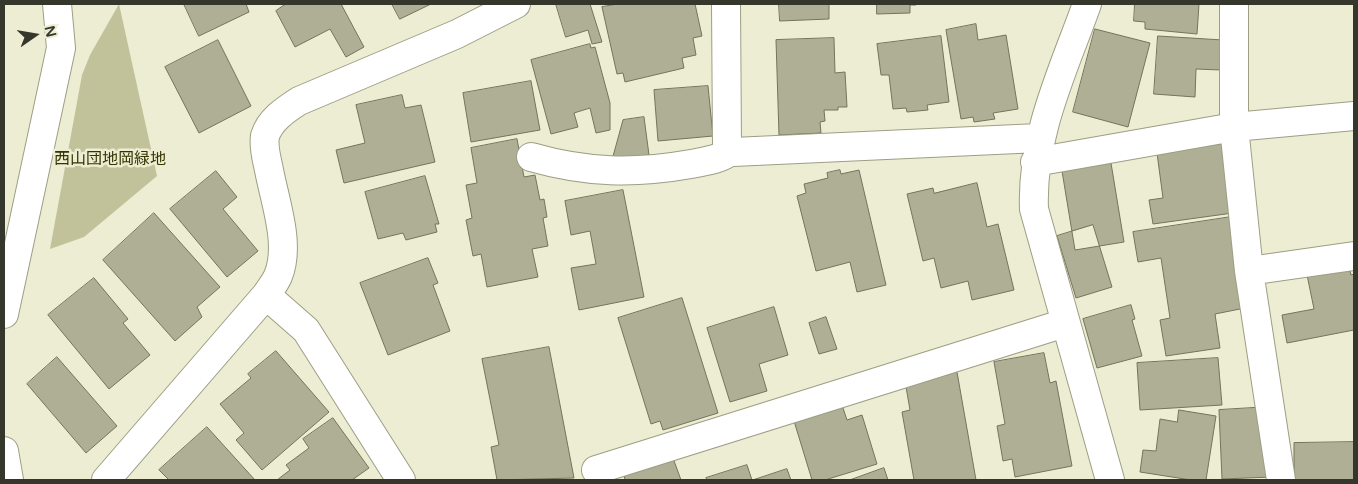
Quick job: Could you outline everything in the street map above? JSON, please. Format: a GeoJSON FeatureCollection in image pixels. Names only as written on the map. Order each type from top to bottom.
{"type":"FeatureCollection","features":[{"type":"Feature","properties":{"kind":"street"},"geometry":{"type":"LineString","coordinates":[[4,314],[61,48],[57,4]]}},
{"type":"Feature","properties":{"kind":"street"},"geometry":{"type":"LineString","coordinates":[[106,480],[266,296],[278,276],[282,255],[281,236],[265,152],[265,137],[271,124],[282,113],[299,101],[457,34],[516,4]]}},
{"type":"Feature","properties":{"kind":"street"},"geometry":{"type":"LineString","coordinates":[[726,4],[727,145],[731,151],[736,153],[1037,150],[1234,127],[1354,116]]}},
{"type":"Feature","properties":{"kind":"street"},"geometry":{"type":"LineString","coordinates":[[1087,4],[1037,150],[1034,210],[1110,480]]}},
{"type":"Feature","properties":{"kind":"street"},"geometry":{"type":"LineString","coordinates":[[1234,4],[1234,127],[1249,271],[1281,480]]}},
{"type":"Feature","properties":{"kind":"street"},"geometry":{"type":"LineString","coordinates":[[531,157],[560,166],[602,171],[643,171],[716,159],[731,151]]}},
{"type":"Feature","properties":{"kind":"street"},"geometry":{"type":"LineString","coordinates":[[1249,271],[1354,256]]}},
{"type":"Feature","properties":{"kind":"street"},"geometry":{"type":"LineString","coordinates":[[266,296],[306,330],[401,480]]}},
{"type":"Feature","properties":{"kind":"street"},"geometry":{"type":"LineString","coordinates":[[596,470],[1065,323]]}},
{"type":"Feature","properties":{"kind":"street"},"geometry":{"type":"LineString","coordinates":[[4,451],[9,480]]}},
{"type":"Feature","properties":{"kind":"green space","name":"西山団地岡緑地"},"geometry":{"type":"Polygon","coordinates":[[[119,4],[157,176],[84,237],[50,249],[82,75],[90,55],[119,4]]]}},
{"type":"Feature","properties":{"kind":"building"},"geometry":{"type":"Polygon","coordinates":[[[184,4],[246,4],[249,12],[199,36],[184,4]]]}},
{"type":"Feature","properties":{"kind":"building"},"geometry":{"type":"Polygon","coordinates":[[[286,4],[341,4],[364,47],[346,57],[330,29],[295,47],[276,11],[286,4]]]}},
{"type":"Feature","properties":{"kind":"building"},"geometry":{"type":"Polygon","coordinates":[[[392,4],[431,4],[400,19],[392,4]]]}},
{"type":"Feature","properties":{"kind":"building"},"geometry":{"type":"Polygon","coordinates":[[[556,4],[590,4],[602,42],[592,44],[588,30],[566,37],[556,4]]]}},
{"type":"Feature","properties":{"kind":"building"},"geometry":{"type":"Polygon","coordinates":[[[618,4],[695,4],[702,36],[693,38],[696,55],[682,58],[684,68],[625,82],[623,73],[617,74],[602,7],[618,4]]]}},
{"type":"Feature","properties":{"kind":"building"},"geometry":{"type":"Polygon","coordinates":[[[779,4],[829,4],[829,19],[780,21],[779,4]]]}},
{"type":"Feature","properties":{"kind":"building"},"geometry":{"type":"Polygon","coordinates":[[[877,4],[916,5],[910,5],[910,13],[877,14],[877,4]]]}},
{"type":"Feature","properties":{"kind":"building"},"geometry":{"type":"Polygon","coordinates":[[[1135,4],[1199,4],[1197,34],[1145,29],[1145,22],[1134,21],[1135,4]]]}},
{"type":"Feature","properties":{"kind":"building"},"geometry":{"type":"Polygon","coordinates":[[[976,24],[978,40],[1006,35],[1018,109],[993,113],[995,119],[974,122],[973,117],[961,119],[946,30],[976,24]]]}},
{"type":"Feature","properties":{"kind":"building"},"geometry":{"type":"Polygon","coordinates":[[[1095,29],[1150,43],[1128,127],[1073,112],[1095,29]]]}},
{"type":"Feature","properties":{"kind":"building"},"geometry":{"type":"Polygon","coordinates":[[[941,36],[949,102],[927,105],[928,110],[907,112],[906,108],[893,109],[889,75],[881,75],[877,44],[941,36]]]}},
{"type":"Feature","properties":{"kind":"building"},"geometry":{"type":"Polygon","coordinates":[[[1158,36],[1223,40],[1221,70],[1196,69],[1195,97],[1154,94],[1158,36]]]}},
{"type":"Feature","properties":{"kind":"building"},"geometry":{"type":"Polygon","coordinates":[[[834,38],[835,73],[845,72],[847,107],[838,107],[838,110],[824,110],[825,121],[820,122],[821,133],[779,135],[776,40],[834,38]]]}},
{"type":"Feature","properties":{"kind":"building"},"geometry":{"type":"Polygon","coordinates":[[[218,40],[251,106],[199,133],[165,67],[218,40]]]}},
{"type":"Feature","properties":{"kind":"building"},"geometry":{"type":"Polygon","coordinates":[[[590,44],[591,48],[595,47],[610,103],[610,130],[596,133],[590,108],[574,113],[578,127],[551,134],[531,60],[590,44]]]}},
{"type":"Feature","properties":{"kind":"building"},"geometry":{"type":"Polygon","coordinates":[[[531,81],[540,130],[471,142],[463,93],[531,81]]]}},
{"type":"Feature","properties":{"kind":"building"},"geometry":{"type":"Polygon","coordinates":[[[708,86],[713,136],[658,141],[654,90],[708,86]]]}},
{"type":"Feature","properties":{"kind":"building"},"geometry":{"type":"Polygon","coordinates":[[[402,95],[405,108],[421,105],[435,162],[344,183],[336,150],[365,143],[356,105],[402,95]]]}},
{"type":"Feature","properties":{"kind":"building"},"geometry":{"type":"Polygon","coordinates":[[[644,117],[649,155],[612,160],[623,120],[644,117]]]}},
{"type":"Feature","properties":{"kind":"building"},"geometry":{"type":"Polygon","coordinates":[[[517,139],[524,177],[535,175],[540,200],[544,199],[547,217],[543,218],[548,246],[532,249],[538,277],[487,287],[481,254],[473,256],[466,220],[472,218],[466,185],[477,183],[471,148],[517,139]]]}},
{"type":"Feature","properties":{"kind":"building"},"geometry":{"type":"Polygon","coordinates":[[[1224,144],[1233,213],[1153,224],[1149,200],[1163,198],[1157,153],[1224,144]]]}},
{"type":"Feature","properties":{"kind":"building"},"geometry":{"type":"Polygon","coordinates":[[[1111,163],[1124,242],[1075,250],[1062,171],[1111,163]]]}},
{"type":"Feature","properties":{"kind":"building"},"geometry":{"type":"Polygon","coordinates":[[[840,170],[841,174],[859,170],[886,285],[857,292],[850,262],[816,271],[797,196],[806,193],[804,184],[828,178],[827,173],[840,170]]]}},
{"type":"Feature","properties":{"kind":"building"},"geometry":{"type":"Polygon","coordinates":[[[216,171],[237,197],[223,209],[258,251],[227,277],[170,209],[216,171]]]}},
{"type":"Feature","properties":{"kind":"building"},"geometry":{"type":"Polygon","coordinates":[[[425,176],[439,224],[435,224],[437,232],[406,240],[403,233],[378,239],[365,192],[425,176]]]}},
{"type":"Feature","properties":{"kind":"building"},"geometry":{"type":"Polygon","coordinates":[[[977,183],[987,227],[998,224],[1014,290],[972,300],[968,281],[941,288],[934,258],[923,261],[907,194],[933,188],[934,193],[977,183]]]}},
{"type":"Feature","properties":{"kind":"building"},"geometry":{"type":"Polygon","coordinates":[[[623,190],[644,297],[579,310],[571,268],[596,264],[590,231],[571,235],[565,201],[623,190]]]}},
{"type":"Feature","properties":{"kind":"building"},"geometry":{"type":"Polygon","coordinates":[[[154,213],[220,287],[197,307],[202,317],[175,341],[103,260],[154,213]]]}},
{"type":"Feature","properties":{"kind":"building"},"geometry":{"type":"Polygon","coordinates":[[[1231,217],[1245,308],[1215,314],[1220,348],[1166,356],[1160,320],[1170,318],[1161,258],[1138,262],[1133,232],[1231,217]]]}},
{"type":"Feature","properties":{"kind":"building"},"geometry":{"type":"Polygon","coordinates":[[[1093,225],[1112,287],[1076,298],[1057,236],[1093,225]]]}},
{"type":"Feature","properties":{"kind":"building"},"geometry":{"type":"Polygon","coordinates":[[[428,258],[438,283],[433,285],[450,331],[388,355],[360,283],[428,258]]]}},
{"type":"Feature","properties":{"kind":"building"},"geometry":{"type":"Polygon","coordinates":[[[1348,262],[1351,275],[1354,274],[1354,330],[1287,343],[1282,315],[1314,309],[1306,270],[1348,262]]]}},
{"type":"Feature","properties":{"kind":"building"},"geometry":{"type":"Polygon","coordinates":[[[94,278],[128,319],[123,323],[150,355],[109,389],[48,315],[94,278]]]}},
{"type":"Feature","properties":{"kind":"building"},"geometry":{"type":"Polygon","coordinates":[[[682,298],[718,413],[663,430],[660,421],[651,424],[618,318],[682,298]]]}},
{"type":"Feature","properties":{"kind":"building"},"geometry":{"type":"Polygon","coordinates":[[[1131,305],[1135,319],[1132,320],[1142,356],[1097,368],[1083,319],[1131,305]]]}},
{"type":"Feature","properties":{"kind":"building"},"geometry":{"type":"Polygon","coordinates":[[[774,307],[788,355],[759,364],[767,391],[730,402],[707,328],[774,307]]]}},
{"type":"Feature","properties":{"kind":"building"},"geometry":{"type":"Polygon","coordinates":[[[826,317],[837,349],[819,354],[809,323],[826,317]]]}},
{"type":"Feature","properties":{"kind":"building"},"geometry":{"type":"Polygon","coordinates":[[[549,347],[574,478],[497,480],[491,447],[499,445],[482,359],[549,347]]]}},
{"type":"Feature","properties":{"kind":"building"},"geometry":{"type":"Polygon","coordinates":[[[276,351],[329,412],[262,470],[236,440],[244,433],[220,404],[251,378],[248,374],[276,351]]]}},
{"type":"Feature","properties":{"kind":"building"},"geometry":{"type":"Polygon","coordinates":[[[1044,353],[1050,383],[1056,381],[1072,466],[1015,477],[1012,459],[1003,461],[997,426],[1005,424],[994,362],[1044,353]]]}},
{"type":"Feature","properties":{"kind":"building"},"geometry":{"type":"Polygon","coordinates":[[[57,357],[117,426],[86,453],[27,384],[57,357]]]}},
{"type":"Feature","properties":{"kind":"building"},"geometry":{"type":"Polygon","coordinates":[[[1218,358],[1222,405],[1140,410],[1137,363],[1218,358]]]}},
{"type":"Feature","properties":{"kind":"building"},"geometry":{"type":"Polygon","coordinates":[[[957,372],[976,480],[914,480],[902,412],[910,410],[905,381],[957,372]]]}},
{"type":"Feature","properties":{"kind":"building"},"geometry":{"type":"Polygon","coordinates":[[[842,405],[847,420],[862,415],[877,464],[825,480],[812,480],[794,421],[842,405]]]}},
{"type":"Feature","properties":{"kind":"building"},"geometry":{"type":"Polygon","coordinates":[[[1269,407],[1272,477],[1222,479],[1219,410],[1269,407]]]}},
{"type":"Feature","properties":{"kind":"building"},"geometry":{"type":"Polygon","coordinates":[[[1179,410],[1216,416],[1206,480],[1191,480],[1140,472],[1143,450],[1156,451],[1160,419],[1177,422],[1179,410]]]}},
{"type":"Feature","properties":{"kind":"building"},"geometry":{"type":"Polygon","coordinates":[[[333,418],[369,468],[352,480],[277,480],[290,470],[286,465],[309,448],[303,439],[333,418]]]}},
{"type":"Feature","properties":{"kind":"building"},"geometry":{"type":"Polygon","coordinates":[[[207,427],[255,480],[169,480],[159,470],[207,427]]]}},
{"type":"Feature","properties":{"kind":"building"},"geometry":{"type":"Polygon","coordinates":[[[1354,442],[1354,480],[1294,480],[1294,443],[1354,442]]]}},
{"type":"Feature","properties":{"kind":"building"},"geometry":{"type":"Polygon","coordinates":[[[673,458],[681,480],[625,480],[624,475],[673,458]]]}},
{"type":"Feature","properties":{"kind":"building"},"geometry":{"type":"Polygon","coordinates":[[[747,465],[752,480],[707,480],[706,478],[747,465]]]}},
{"type":"Feature","properties":{"kind":"building"},"geometry":{"type":"Polygon","coordinates":[[[884,468],[888,480],[850,480],[884,468]]]}},
{"type":"Feature","properties":{"kind":"building"},"geometry":{"type":"Polygon","coordinates":[[[787,469],[791,480],[753,480],[787,469]]]}}]}
